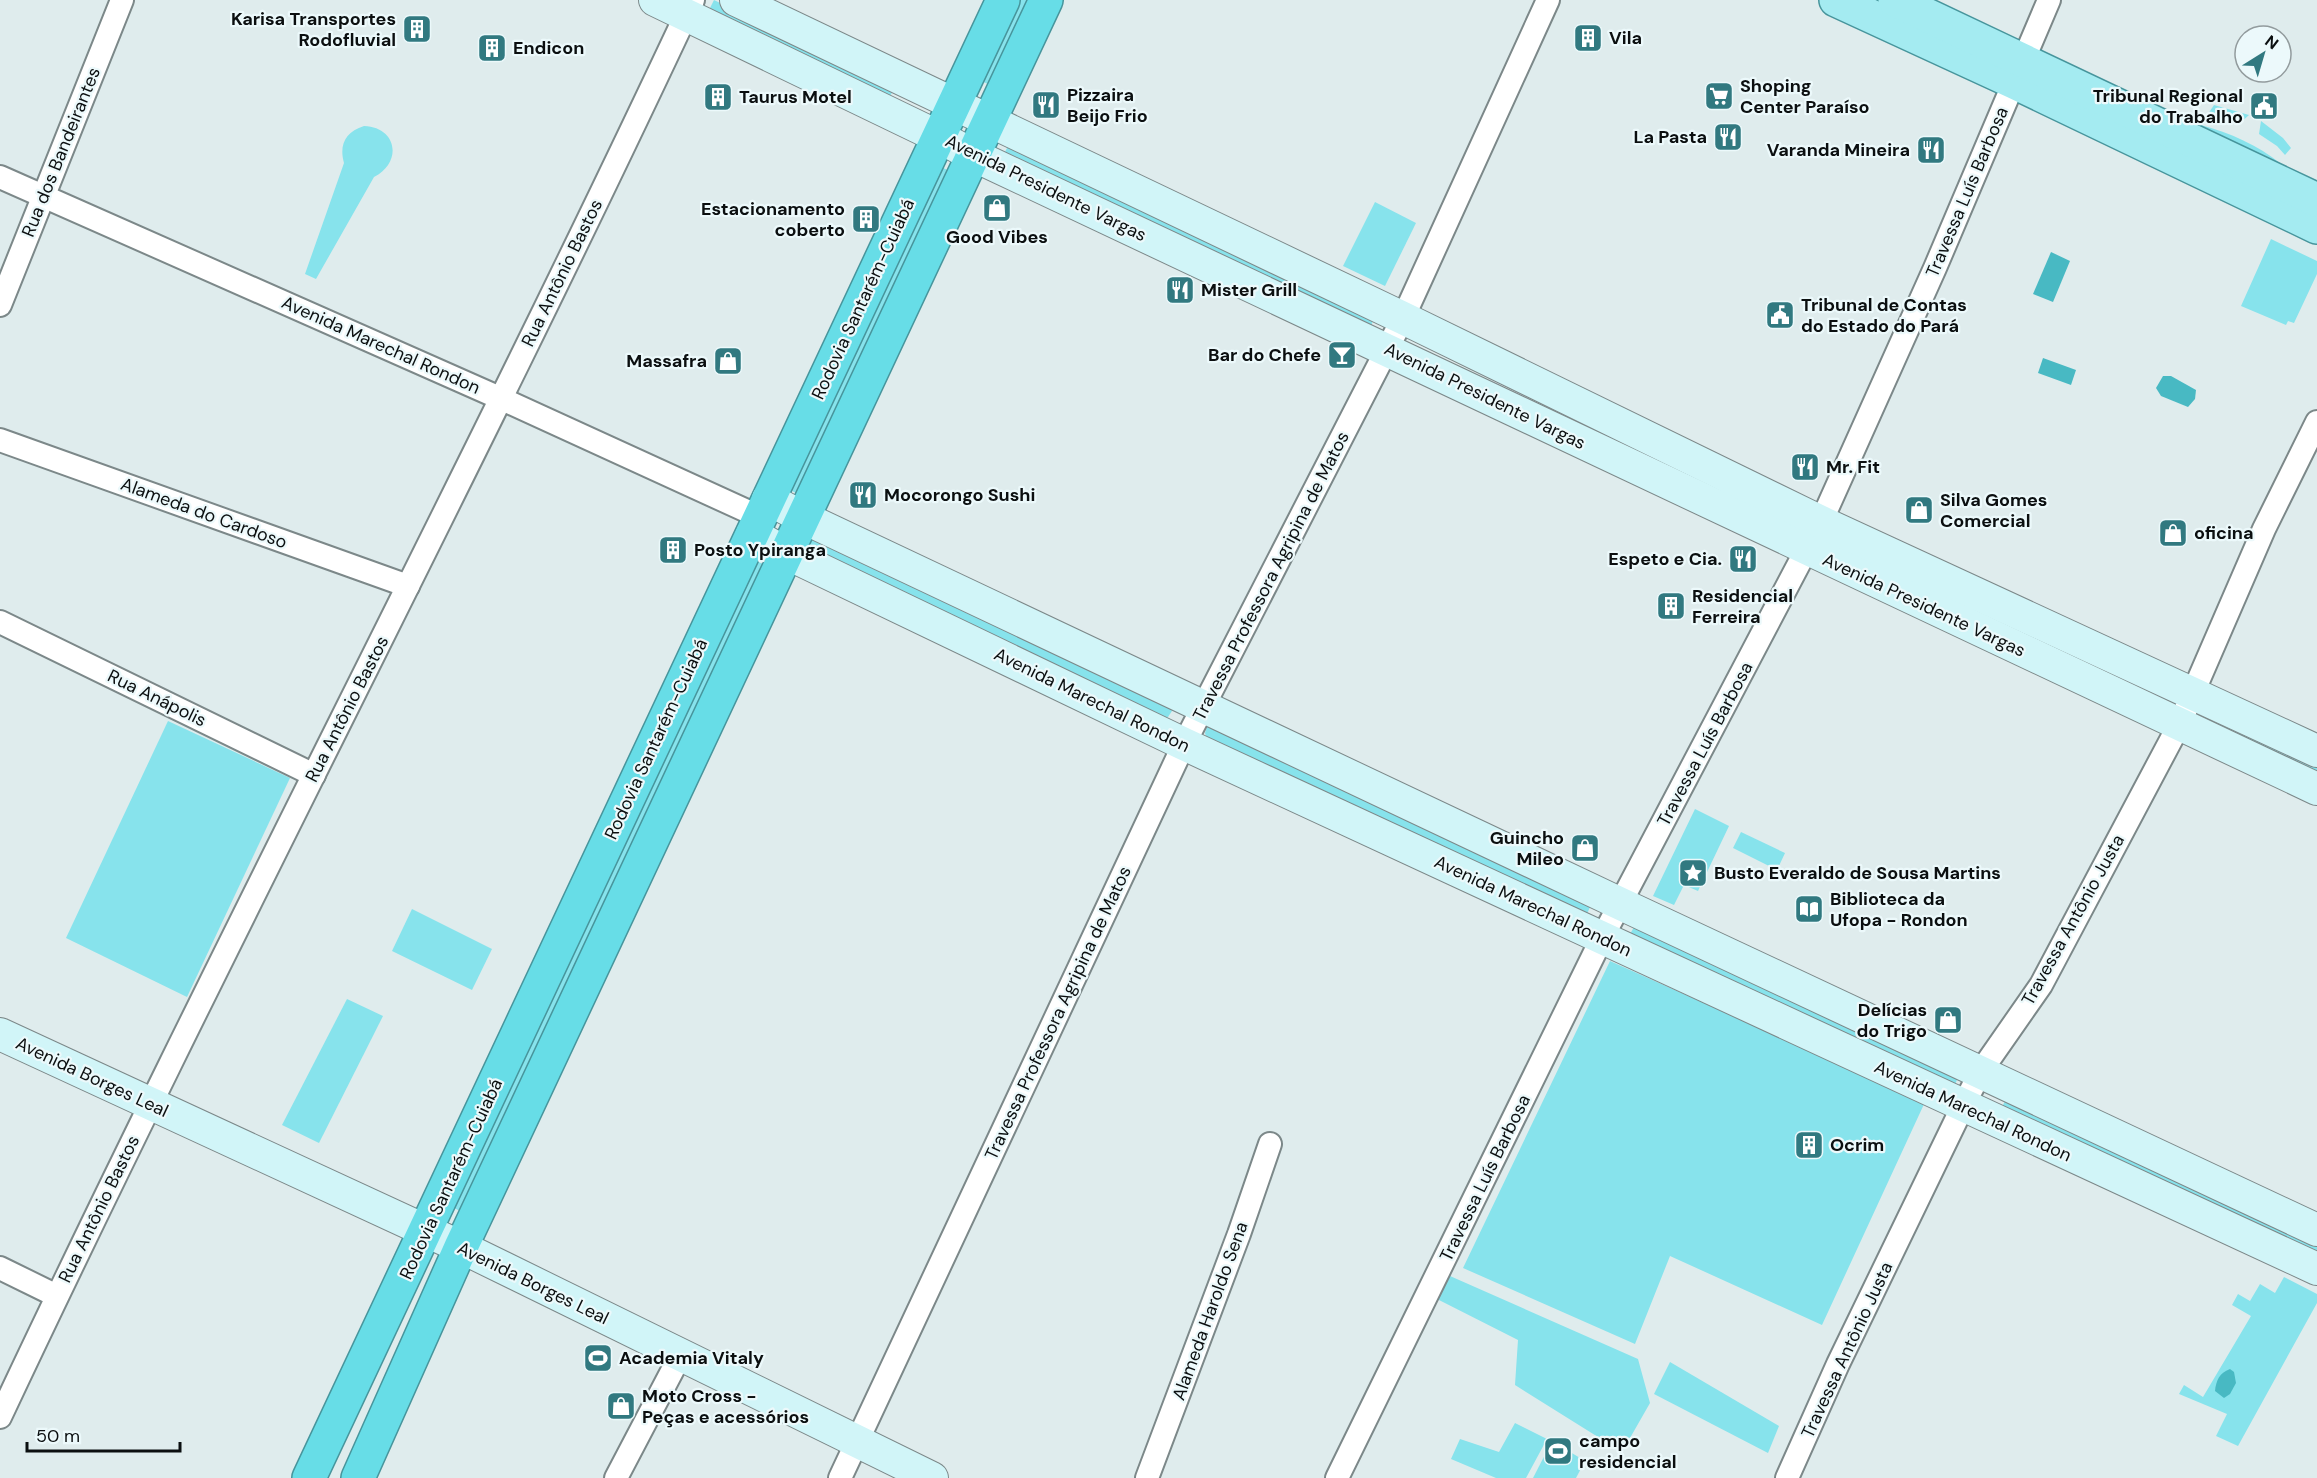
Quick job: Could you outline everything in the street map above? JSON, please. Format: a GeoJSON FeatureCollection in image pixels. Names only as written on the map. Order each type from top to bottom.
{"type":"FeatureCollection","features":[{"type":"Feature","properties":{"kind":"highway","name":"Rodovia Santarém-Cuiabá"},"geometry":{"type":"LineString","coordinates":[[309,1478],[1004,0]]}},
{"type":"Feature","properties":{"kind":"highway","name":"Rodovia Santarém-Cuiabá"},"geometry":{"type":"LineString","coordinates":[[358,1478],[461,1247],[1046,0]]}},
{"type":"Feature","properties":{"kind":"main road"},"geometry":{"type":"LineString","coordinates":[[1836,0],[2018,71],[2317,200]]}},
{"type":"Feature","properties":{"kind":"main road"},"geometry":{"type":"LineString","coordinates":[[1895,0],[2018,71],[2317,227]]}},
{"type":"Feature","properties":{"kind":"street","name":"Rua dos Bandeirantes"},"geometry":{"type":"LineString","coordinates":[[0,305],[122,0]]}},
{"type":"Feature","properties":{"kind":"street","name":"Avenida Presidente Vargas"},"geometry":{"type":"LineString","coordinates":[[655,0],[690,7],[973,155],[2317,789]]}},
{"type":"Feature","properties":{"kind":"street","name":"Avenida Presidente Vargas"},"geometry":{"type":"LineString","coordinates":[[736,0],[1403,318],[1821,522],[2317,751]]}},
{"type":"Feature","properties":{"kind":"street","name":"Travessa Professora Agripina de Matos"},"geometry":{"type":"LineString","coordinates":[[840,1478],[1184,744],[1403,318],[1548,0]]}},
{"type":"Feature","properties":{"kind":"street","name":"Travessa Luís Barbosa"},"geometry":{"type":"LineString","coordinates":[[1338,1478],[1602,938],[1821,522],[1935,268],[2049,0]]}},
{"type":"Feature","properties":{"kind":"street","name":"Rua Antônio Bastos"},"geometry":{"type":"LineString","coordinates":[[0,1417],[149,1104],[501,399],[690,7]]}},
{"type":"Feature","properties":{"kind":"street","name":"Avenida Marechal Rondon"},"geometry":{"type":"LineString","coordinates":[[0,177],[501,399],[760,517],[802,517],[1620,904],[2317,1230]]}},
{"type":"Feature","properties":{"kind":"street","name":"Travessa Antônio Justa"},"geometry":{"type":"LineString","coordinates":[[1788,1478],[1838,1364],[1981,1071],[2041,985],[2179,725],[2264,529],[2317,422]]}},
{"type":"Feature","properties":{"kind":"street","name":"Alameda do Cardoso"},"geometry":{"type":"LineString","coordinates":[[0,440],[408,586]]}},
{"type":"Feature","properties":{"kind":"street","name":"Avenida Marechal Rondon"},"geometry":{"type":"LineString","coordinates":[[760,517],[786,553],[1184,744],[2317,1269]]}},
{"type":"Feature","properties":{"kind":"street","name":"Rua Anápolis"},"geometry":{"type":"LineString","coordinates":[[0,622],[314,775]]}},
{"type":"Feature","properties":{"kind":"street","name":"Avenida Borges Leal"},"geometry":{"type":"LineString","coordinates":[[0,1034],[461,1247],[932,1478]]}},
{"type":"Feature","properties":{"kind":"street","name":"Alameda Haroldo Sena"},"geometry":{"type":"LineString","coordinates":[[1147,1478],[1239,1234],[1270,1144]]}},
{"type":"Feature","properties":{"kind":"street"},"geometry":{"type":"LineString","coordinates":[[0,1268],[57,1296]]}},
{"type":"Feature","properties":{"kind":"street"},"geometry":{"type":"LineString","coordinates":[[616,1478],[680,1356]]}},
{"type":"Feature","properties":{"kind":"shaded area"},"geometry":{"type":"Polygon","coordinates":[[[714,0],[894,88],[888,101],[707,14],[714,0]]]}},
{"type":"Feature","properties":{"kind":"shaded area"},"geometry":{"type":"Polygon","coordinates":[[[1017,0],[1031,0],[990,85],[979,80],[1017,0]]]}},
{"type":"Feature","properties":{"kind":"shaded area"},"geometry":{"type":"Polygon","coordinates":[[[2214,105],[2249,115],[2239,124],[2208,114],[2214,105]]]}},
{"type":"Feature","properties":{"kind":"shaded area"},"geometry":{"type":"Polygon","coordinates":[[[2261,121],[2283,138],[2291,148],[2285,155],[2277,146],[2259,134],[2261,121]]]}},
{"type":"Feature","properties":{"kind":"shaded area"},"geometry":{"type":"Polygon","coordinates":[[[2201,125],[2233,136],[2263,151],[2281,164],[2276,174],[2196,134],[2201,125]]]}},
{"type":"Feature","properties":{"kind":"shaded area"},"geometry":{"type":"Polygon","coordinates":[[[364,126],[384,132],[392,146],[392,155],[383,171],[374,177],[316,279],[305,274],[344,163],[343,145],[352,132],[364,126]]]}},
{"type":"Feature","properties":{"kind":"shaded area"},"geometry":{"type":"Polygon","coordinates":[[[1010,142],[1373,320],[1371,327],[1002,158],[1010,142]]]}},
{"type":"Feature","properties":{"kind":"shaded area"},"geometry":{"type":"Polygon","coordinates":[[[939,166],[952,172],[796,493],[784,487],[939,166]]]}},
{"type":"Feature","properties":{"kind":"shaded area"},"geometry":{"type":"Polygon","coordinates":[[[1375,202],[1416,223],[1385,286],[1343,266],[1375,202]]]}},
{"type":"Feature","properties":{"kind":"shaded area"},"geometry":{"type":"Polygon","coordinates":[[[2271,239],[2317,261],[2317,274],[2294,323],[2288,321],[2286,325],[2241,306],[2271,239]]]}},
{"type":"Feature","properties":{"kind":"shaded area"},"geometry":{"type":"Polygon","coordinates":[[[2051,252],[2070,261],[2053,302],[2033,294],[2051,252]]]}},
{"type":"Feature","properties":{"kind":"shaded area"},"geometry":{"type":"Polygon","coordinates":[[[2043,358],[2076,370],[2071,385],[2038,373],[2043,358]]]}},
{"type":"Feature","properties":{"kind":"shaded area"},"geometry":{"type":"Polygon","coordinates":[[[2163,376],[2171,376],[2196,390],[2195,399],[2188,407],[2161,396],[2156,388],[2163,376]]]}},
{"type":"Feature","properties":{"kind":"shaded area"},"geometry":{"type":"Polygon","coordinates":[[[809,535],[1168,702],[1172,711],[1168,717],[1161,719],[803,549],[809,535]]]}},
{"type":"Feature","properties":{"kind":"shaded area"},"geometry":{"type":"Polygon","coordinates":[[[752,559],[765,565],[462,1212],[448,1205],[752,559]]]}},
{"type":"Feature","properties":{"kind":"shaded area"},"geometry":{"type":"Polygon","coordinates":[[[2213,717],[2317,761],[2317,778],[2209,727],[2213,717]]]}},
{"type":"Feature","properties":{"kind":"shaded area"},"geometry":{"type":"Polygon","coordinates":[[[168,721],[290,778],[187,997],[66,938],[168,721]]]}},
{"type":"Feature","properties":{"kind":"shaded area"},"geometry":{"type":"Polygon","coordinates":[[[1214,724],[1591,905],[1585,918],[1207,740],[1205,733],[1207,727],[1214,724]]]}},
{"type":"Feature","properties":{"kind":"shaded area"},"geometry":{"type":"Polygon","coordinates":[[[1695,809],[1729,826],[1698,891],[1684,885],[1674,905],[1653,896],[1695,809]]]}},
{"type":"Feature","properties":{"kind":"shaded area"},"geometry":{"type":"Polygon","coordinates":[[[1741,832],[1785,853],[1777,870],[1733,848],[1741,832]]]}},
{"type":"Feature","properties":{"kind":"shaded area"},"geometry":{"type":"Polygon","coordinates":[[[412,909],[492,949],[472,990],[392,951],[412,909]]]}},
{"type":"Feature","properties":{"kind":"shaded area"},"geometry":{"type":"Polygon","coordinates":[[[1635,925],[1959,1074],[1954,1088],[1628,938],[1635,925]]]}},
{"type":"Feature","properties":{"kind":"shaded area"},"geometry":{"type":"Polygon","coordinates":[[[1610,961],[1925,1102],[1822,1325],[1670,1256],[1635,1344],[1463,1268],[1610,961]]]}},
{"type":"Feature","properties":{"kind":"shaded area"},"geometry":{"type":"Polygon","coordinates":[[[347,999],[383,1016],[319,1143],[282,1125],[347,999]]]}},
{"type":"Feature","properties":{"kind":"shaded area"},"geometry":{"type":"Polygon","coordinates":[[[2006,1099],[2317,1242],[2317,1257],[2001,1109],[2006,1099]]]}},
{"type":"Feature","properties":{"kind":"shaded area"},"geometry":{"type":"Polygon","coordinates":[[[1450,1276],[1638,1359],[1650,1403],[1622,1452],[1515,1385],[1518,1340],[1437,1299],[1450,1276]]]}},
{"type":"Feature","properties":{"kind":"shaded area"},"geometry":{"type":"Polygon","coordinates":[[[2284,1277],[2317,1294],[2317,1303],[2238,1446],[2216,1436],[2227,1414],[2179,1394],[2184,1385],[2203,1397],[2251,1316],[2232,1305],[2238,1294],[2250,1301],[2260,1284],[2275,1293],[2284,1277]]]}},
{"type":"Feature","properties":{"kind":"shaded area"},"geometry":{"type":"Polygon","coordinates":[[[1670,1362],[1779,1426],[1768,1453],[1654,1394],[1670,1362]]]}},
{"type":"Feature","properties":{"kind":"shaded area"},"geometry":{"type":"Polygon","coordinates":[[[2230,1369],[2234,1372],[2236,1383],[2230,1394],[2224,1398],[2215,1391],[2215,1387],[2221,1375],[2230,1369]]]}},
{"type":"Feature","properties":{"kind":"shaded area"},"geometry":{"type":"Polygon","coordinates":[[[1515,1423],[1547,1439],[1526,1478],[1496,1478],[1451,1459],[1460,1439],[1499,1452],[1515,1423]]]}},
{"type":"Feature","properties":{"kind":"shaded area","name":"campo residencial"},"geometry":{"type":"Polygon","coordinates":[[[1552,1441],[1585,1461],[1576,1478],[1533,1478],[1552,1441]]]}},
{"type":"Feature","properties":{"kind":"place","name":"Karisa Transportes Rodofluvial"},"geometry":{"type":"Point","coordinates":[417,29]}},
{"type":"Feature","properties":{"kind":"place","name":"Vila"},"geometry":{"type":"Point","coordinates":[1588,38]}},
{"type":"Feature","properties":{"kind":"place","name":"Endicon"},"geometry":{"type":"Point","coordinates":[492,48]}},
{"type":"Feature","properties":{"kind":"place","name":"Shoping Center Paraíso"},"geometry":{"type":"Point","coordinates":[1719,96]}},
{"type":"Feature","properties":{"kind":"place","name":"Taurus Motel"},"geometry":{"type":"Point","coordinates":[718,97]}},
{"type":"Feature","properties":{"kind":"place","name":"Pizzaira Beijo Frio"},"geometry":{"type":"Point","coordinates":[1046,105]}},
{"type":"Feature","properties":{"kind":"place","name":"Tribunal Regional do Trabalho"},"geometry":{"type":"Point","coordinates":[2264,106]}},
{"type":"Feature","properties":{"kind":"place","name":"La Pasta"},"geometry":{"type":"Point","coordinates":[1728,137]}},
{"type":"Feature","properties":{"kind":"place","name":"Varanda Mineira"},"geometry":{"type":"Point","coordinates":[1931,150]}},
{"type":"Feature","properties":{"kind":"place","name":"Good Vibes"},"geometry":{"type":"Point","coordinates":[997,208]}},
{"type":"Feature","properties":{"kind":"place","name":"Estacionamento coberto"},"geometry":{"type":"Point","coordinates":[866,219]}},
{"type":"Feature","properties":{"kind":"place","name":"Mister Grill"},"geometry":{"type":"Point","coordinates":[1180,290]}},
{"type":"Feature","properties":{"kind":"place","name":"Tribunal de Contas do Estado do Pará"},"geometry":{"type":"Point","coordinates":[1780,315]}},
{"type":"Feature","properties":{"kind":"place","name":"Bar do Chefe"},"geometry":{"type":"Point","coordinates":[1342,355]}},
{"type":"Feature","properties":{"kind":"place","name":"Massafra"},"geometry":{"type":"Point","coordinates":[728,361]}},
{"type":"Feature","properties":{"kind":"place","name":"Mr. Fit"},"geometry":{"type":"Point","coordinates":[1805,467]}},
{"type":"Feature","properties":{"kind":"place","name":"Mocorongo Sushi"},"geometry":{"type":"Point","coordinates":[863,495]}},
{"type":"Feature","properties":{"kind":"place","name":"Silva Gomes Comercial"},"geometry":{"type":"Point","coordinates":[1919,510]}},
{"type":"Feature","properties":{"kind":"place","name":"oficina"},"geometry":{"type":"Point","coordinates":[2173,533]}},
{"type":"Feature","properties":{"kind":"place","name":"Posto Ypiranga"},"geometry":{"type":"Point","coordinates":[673,550]}},
{"type":"Feature","properties":{"kind":"place","name":"Espeto e Cia."},"geometry":{"type":"Point","coordinates":[1743,559]}},
{"type":"Feature","properties":{"kind":"place","name":"Residencial Ferreira"},"geometry":{"type":"Point","coordinates":[1671,606]}},
{"type":"Feature","properties":{"kind":"place","name":"Guincho Mileo"},"geometry":{"type":"Point","coordinates":[1585,848]}},
{"type":"Feature","properties":{"kind":"place","name":"Busto Everaldo de Sousa Martins"},"geometry":{"type":"Point","coordinates":[1693,873]}},
{"type":"Feature","properties":{"kind":"place","name":"Biblioteca da Ufopa - Rondon"},"geometry":{"type":"Point","coordinates":[1809,909]}},
{"type":"Feature","properties":{"kind":"place","name":"Delícias do Trigo"},"geometry":{"type":"Point","coordinates":[1948,1020]}},
{"type":"Feature","properties":{"kind":"place","name":"Ocrim"},"geometry":{"type":"Point","coordinates":[1809,1145]}},
{"type":"Feature","properties":{"kind":"place","name":"Academia Vitaly"},"geometry":{"type":"Point","coordinates":[598,1358]}},
{"type":"Feature","properties":{"kind":"place","name":"Moto Cross - Peças e acessórios"},"geometry":{"type":"Point","coordinates":[621,1406]}},
{"type":"Feature","properties":{"kind":"place","name":"campo residencial"},"geometry":{"type":"Point","coordinates":[1558,1451]}}]}
